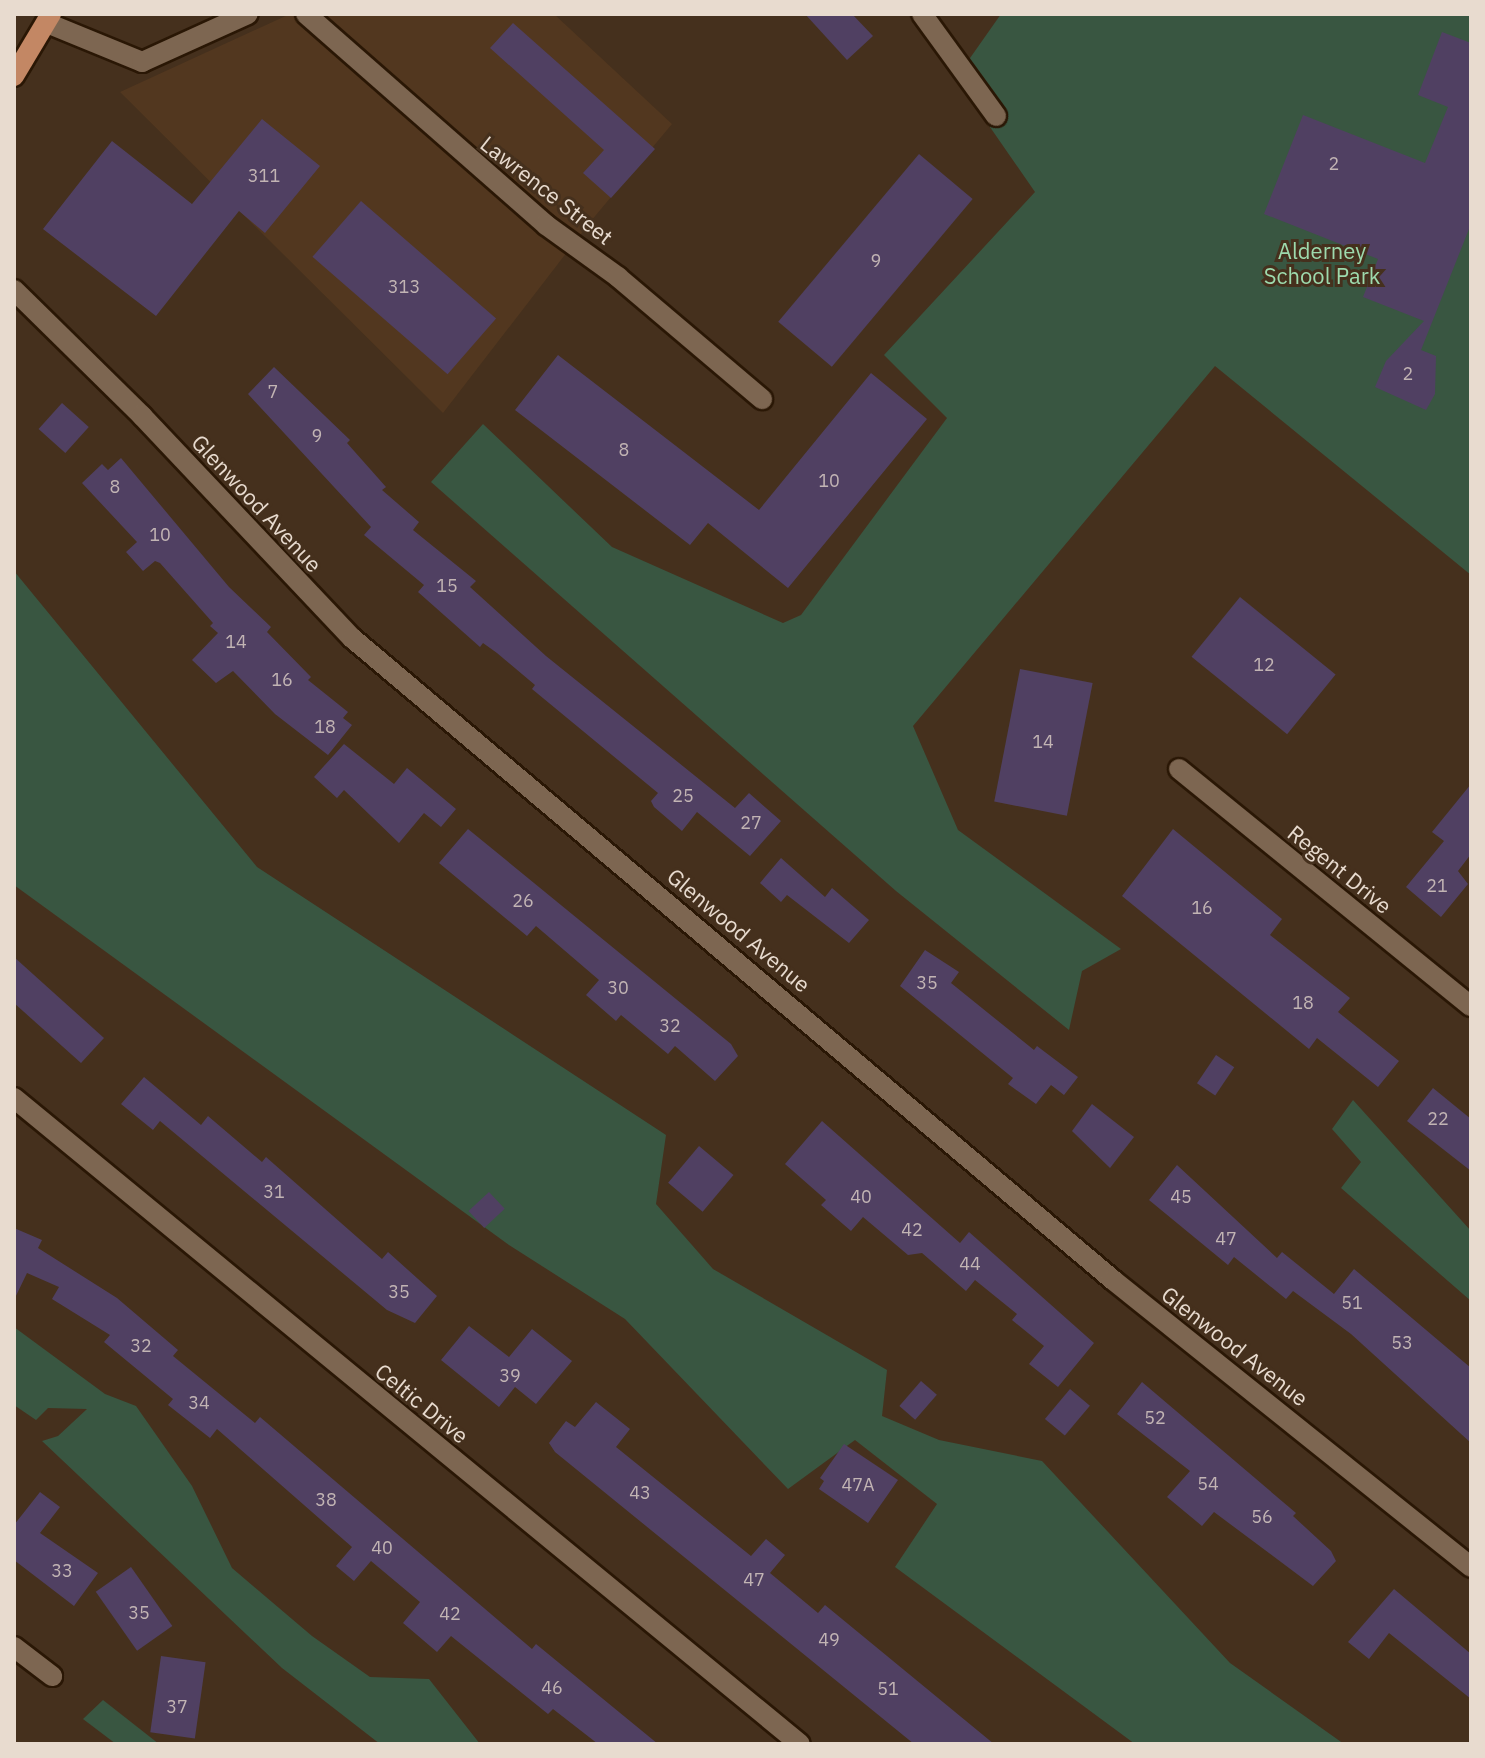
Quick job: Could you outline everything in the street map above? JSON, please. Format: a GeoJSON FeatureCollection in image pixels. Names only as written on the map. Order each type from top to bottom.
{"type":"FeatureCollection","features":[{"type":"Feature","properties":{"kind":"main road"},"geometry":{"type":"LineString","coordinates":[[14,76],[49,18]]}},
{"type":"Feature","properties":{"kind":"street"},"geometry":{"type":"LineString","coordinates":[[49,18],[142,62],[248,14]]}},
{"type":"Feature","properties":{"kind":"street","name":"Lawrence Street"},"geometry":{"type":"LineString","coordinates":[[306,14],[546,225],[618,277],[762,399]]}},
{"type":"Feature","properties":{"kind":"street"},"geometry":{"type":"LineString","coordinates":[[922,14],[996,116]]}},
{"type":"Feature","properties":{"kind":"street","name":"Glenwood Avenue"},"geometry":{"type":"LineString","coordinates":[[14,290],[142,416],[352,638],[1113,1280],[1471,1567]]}},
{"type":"Feature","properties":{"kind":"street","name":"Regent Drive"},"geometry":{"type":"LineString","coordinates":[[1179,769],[1469,999]]}},
{"type":"Feature","properties":{"kind":"street","name":"Celtic Drive"},"geometry":{"type":"LineString","coordinates":[[14,1098],[800,1744]]}},
{"type":"Feature","properties":{"kind":"street"},"geometry":{"type":"LineString","coordinates":[[14,1647],[52,1676]]}},
{"type":"Feature","properties":{"kind":"shaded area"},"geometry":{"type":"Polygon","coordinates":[[[290,14],[554,14],[672,124],[591,221],[443,413],[120,92],[290,14]]]}},
{"type":"Feature","properties":{"kind":"green space","name":"Alderney School Park"},"geometry":{"type":"Polygon","coordinates":[[[1001,14],[1471,14],[1471,575],[1215,366],[913,726],[958,830],[1121,949],[1082,971],[1069,1030],[896,891],[431,482],[483,424],[612,547],[783,623],[801,615],[947,418],[884,355],[1035,192],[956,78],[1001,14]]]}},
{"type":"Feature","properties":{"kind":"green space"},"geometry":{"type":"Polygon","coordinates":[[[14,571],[257,867],[666,1135],[656,1204],[713,1269],[887,1370],[882,1416],[939,1440],[1042,1461],[1230,1663],[1344,1744],[1135,1744],[895,1567],[937,1504],[855,1440],[788,1489],[625,1319],[509,1245],[14,885],[14,571]]]}},
{"type":"Feature","properties":{"kind":"green space"},"geometry":{"type":"Polygon","coordinates":[[[1353,1100],[1471,1231],[1471,1301],[1341,1188],[1361,1162],[1332,1129],[1353,1100]]]}},
{"type":"Feature","properties":{"kind":"green space"},"geometry":{"type":"Polygon","coordinates":[[[14,1327],[105,1394],[136,1406],[192,1486],[232,1568],[312,1636],[370,1677],[429,1679],[480,1744],[380,1744],[282,1668],[42,1441],[58,1436],[87,1409],[48,1408],[36,1420],[14,1405],[14,1327]]]}},
{"type":"Feature","properties":{"kind":"green space"},"geometry":{"type":"Polygon","coordinates":[[[103,1700],[159,1744],[116,1744],[83,1719],[103,1700]]]}},
{"type":"Feature","properties":{"kind":"building"},"geometry":{"type":"Polygon","coordinates":[[[805,14],[852,14],[873,36],[847,60],[805,14]]]}},
{"type":"Feature","properties":{"kind":"building"},"geometry":{"type":"Polygon","coordinates":[[[513,23],[655,149],[611,198],[583,173],[604,150],[490,48],[513,23]]]}},
{"type":"Feature","properties":{"kind":"building"},"geometry":{"type":"Polygon","coordinates":[[[1442,32],[1471,43],[1471,224],[1421,350],[1436,356],[1435,394],[1426,410],[1375,387],[1386,361],[1424,321],[1363,297],[1378,259],[1264,214],[1303,115],[1425,163],[1448,107],[1418,95],[1442,32]]]}},
{"type":"Feature","properties":{"kind":"building"},"geometry":{"type":"Polygon","coordinates":[[[262,119],[320,166],[265,233],[239,211],[156,316],[43,229],[112,141],[192,204],[262,119]]]}},
{"type":"Feature","properties":{"kind":"building"},"geometry":{"type":"Polygon","coordinates":[[[919,154],[973,199],[832,367],[778,322],[919,154]]]}},
{"type":"Feature","properties":{"kind":"building"},"geometry":{"type":"Polygon","coordinates":[[[361,201],[496,318],[448,374],[312,257],[361,201]]]}},
{"type":"Feature","properties":{"kind":"building"},"geometry":{"type":"Polygon","coordinates":[[[558,355],[759,510],[871,373],[927,419],[788,588],[708,523],[690,545],[515,410],[558,355]]]}},
{"type":"Feature","properties":{"kind":"building"},"geometry":{"type":"Polygon","coordinates":[[[274,367],[350,440],[347,443],[386,487],[382,490],[419,522],[413,530],[476,581],[470,587],[546,656],[735,808],[749,793],[781,821],[750,856],[697,812],[682,831],[654,807],[651,801],[658,793],[532,689],[535,685],[497,653],[483,643],[480,647],[418,592],[424,585],[364,535],[371,527],[248,394],[274,367]]]}},
{"type":"Feature","properties":{"kind":"building"},"geometry":{"type":"Polygon","coordinates":[[[62,403],[89,427],[65,453],[39,429],[62,403]]]}},
{"type":"Feature","properties":{"kind":"building"},"geometry":{"type":"Polygon","coordinates":[[[121,458],[229,587],[271,627],[267,632],[311,677],[308,680],[348,712],[343,718],[352,725],[328,755],[275,714],[233,671],[216,683],[192,660],[218,633],[210,626],[213,623],[160,563],[155,561],[143,571],[126,552],[137,542],[82,483],[102,464],[108,470],[121,458]]]}},
{"type":"Feature","properties":{"kind":"building"},"geometry":{"type":"Polygon","coordinates":[[[1240,597],[1336,674],[1287,734],[1192,657],[1240,597]]]}},
{"type":"Feature","properties":{"kind":"building"},"geometry":{"type":"Polygon","coordinates":[[[1020,669],[1093,683],[1067,816],[994,802],[1020,669]]]}},
{"type":"Feature","properties":{"kind":"building"},"geometry":{"type":"Polygon","coordinates":[[[344,744],[394,784],[407,768],[456,809],[441,827],[424,813],[399,843],[344,790],[337,798],[314,777],[344,744]]]}},
{"type":"Feature","properties":{"kind":"building"},"geometry":{"type":"Polygon","coordinates":[[[1471,784],[1471,854],[1458,871],[1468,884],[1441,917],[1406,887],[1444,841],[1432,832],[1471,784]]]}},
{"type":"Feature","properties":{"kind":"building"},"geometry":{"type":"Polygon","coordinates":[[[468,829],[731,1044],[738,1056],[715,1081],[675,1046],[668,1054],[621,1015],[616,1021],[586,995],[599,980],[536,926],[527,936],[439,863],[468,829]]]}},
{"type":"Feature","properties":{"kind":"building"},"geometry":{"type":"Polygon","coordinates":[[[1173,829],[1282,919],[1270,935],[1350,998],[1338,1012],[1399,1061],[1378,1087],[1317,1038],[1309,1049],[1122,896],[1173,829]]]}},
{"type":"Feature","properties":{"kind":"building"},"geometry":{"type":"Polygon","coordinates":[[[781,858],[825,897],[832,888],[869,920],[849,943],[787,895],[781,902],[760,883],[781,858]]]}},
{"type":"Feature","properties":{"kind":"building"},"geometry":{"type":"Polygon","coordinates":[[[925,950],[959,972],[951,983],[1034,1050],[1037,1046],[1078,1077],[1064,1095],[1051,1085],[1036,1104],[1008,1084],[1013,1078],[900,986],[925,950]]]}},
{"type":"Feature","properties":{"kind":"building"},"geometry":{"type":"Polygon","coordinates":[[[14,957],[104,1038],[81,1063],[14,1003],[14,957]]]}},
{"type":"Feature","properties":{"kind":"building"},"geometry":{"type":"Polygon","coordinates":[[[1216,1055],[1234,1067],[1215,1095],[1197,1083],[1216,1055]]]}},
{"type":"Feature","properties":{"kind":"building"},"geometry":{"type":"Polygon","coordinates":[[[144,1077],[201,1125],[208,1116],[262,1162],[266,1157],[382,1259],[388,1252],[437,1296],[415,1323],[387,1310],[160,1121],[153,1130],[121,1104],[144,1077]]]}},
{"type":"Feature","properties":{"kind":"building"},"geometry":{"type":"Polygon","coordinates":[[[1433,1088],[1471,1119],[1471,1171],[1407,1121],[1433,1088]]]}},
{"type":"Feature","properties":{"kind":"building"},"geometry":{"type":"Polygon","coordinates":[[[1092,1104],[1134,1137],[1110,1168],[1072,1131],[1092,1104]]]}},
{"type":"Feature","properties":{"kind":"building"},"geometry":{"type":"Polygon","coordinates":[[[822,1121],[960,1243],[969,1232],[1094,1343],[1058,1387],[1029,1364],[1044,1346],[1012,1320],[1017,1314],[975,1280],[966,1291],[922,1253],[908,1255],[863,1217],[851,1231],[821,1205],[826,1200],[785,1164],[822,1121]]]}},
{"type":"Feature","properties":{"kind":"building"},"geometry":{"type":"Polygon","coordinates":[[[699,1146],[733,1175],[703,1212],[668,1183],[699,1146]]]}},
{"type":"Feature","properties":{"kind":"building"},"geometry":{"type":"Polygon","coordinates":[[[1177,1165],[1277,1258],[1282,1252],[1334,1294],[1354,1269],[1471,1368],[1471,1443],[1351,1334],[1293,1291],[1286,1299],[1234,1257],[1228,1265],[1149,1200],[1177,1165]]]}},
{"type":"Feature","properties":{"kind":"building"},"geometry":{"type":"Polygon","coordinates":[[[489,1192],[505,1209],[484,1228],[469,1211],[489,1192]]]}},
{"type":"Feature","properties":{"kind":"building"},"geometry":{"type":"Polygon","coordinates":[[[14,1228],[42,1240],[38,1248],[117,1298],[178,1350],[173,1356],[255,1423],[260,1417],[532,1649],[536,1644],[658,1744],[598,1744],[553,1709],[548,1714],[451,1636],[437,1652],[403,1623],[420,1602],[371,1561],[354,1581],[336,1566],[352,1547],[217,1429],[210,1438],[168,1405],[173,1399],[104,1342],[110,1335],[52,1299],[59,1287],[27,1273],[14,1300],[14,1228]]]}},
{"type":"Feature","properties":{"kind":"building"},"geometry":{"type":"Polygon","coordinates":[[[469,1326],[509,1357],[532,1329],[572,1361],[536,1404],[515,1387],[499,1407],[441,1360],[469,1326]]]}},
{"type":"Feature","properties":{"kind":"building"},"geometry":{"type":"Polygon","coordinates":[[[921,1381],[937,1395],[915,1420],[899,1406],[921,1381]]]}},
{"type":"Feature","properties":{"kind":"building"},"geometry":{"type":"Polygon","coordinates":[[[1142,1382],[1296,1513],[1293,1516],[1331,1551],[1336,1561],[1313,1586],[1214,1512],[1202,1526],[1167,1497],[1190,1471],[1117,1414],[1142,1382]]]}},
{"type":"Feature","properties":{"kind":"building"},"geometry":{"type":"Polygon","coordinates":[[[1070,1389],[1090,1406],[1065,1436],[1045,1419],[1070,1389]]]}},
{"type":"Feature","properties":{"kind":"building"},"geometry":{"type":"Polygon","coordinates":[[[596,1402],[630,1429],[616,1447],[751,1556],[766,1539],[785,1555],[770,1573],[818,1613],[825,1605],[994,1744],[914,1744],[555,1452],[549,1443],[566,1421],[575,1427],[596,1402]]]}},
{"type":"Feature","properties":{"kind":"building"},"geometry":{"type":"Polygon","coordinates":[[[844,1444],[898,1480],[868,1523],[819,1489],[824,1481],[820,1478],[844,1444]]]}},
{"type":"Feature","properties":{"kind":"building"},"geometry":{"type":"Polygon","coordinates":[[[40,1492],[60,1507],[40,1533],[98,1573],[74,1606],[14,1560],[14,1525],[40,1492]]]}},
{"type":"Feature","properties":{"kind":"building"},"geometry":{"type":"Polygon","coordinates":[[[131,1567],[172,1626],[137,1651],[96,1592],[131,1567]]]}},
{"type":"Feature","properties":{"kind":"building"},"geometry":{"type":"Polygon","coordinates":[[[1394,1589],[1471,1654],[1471,1699],[1389,1633],[1369,1659],[1348,1642],[1394,1589]]]}},
{"type":"Feature","properties":{"kind":"building"},"geometry":{"type":"Polygon","coordinates":[[[161,1656],[206,1662],[195,1739],[150,1732],[161,1656]]]}}]}
